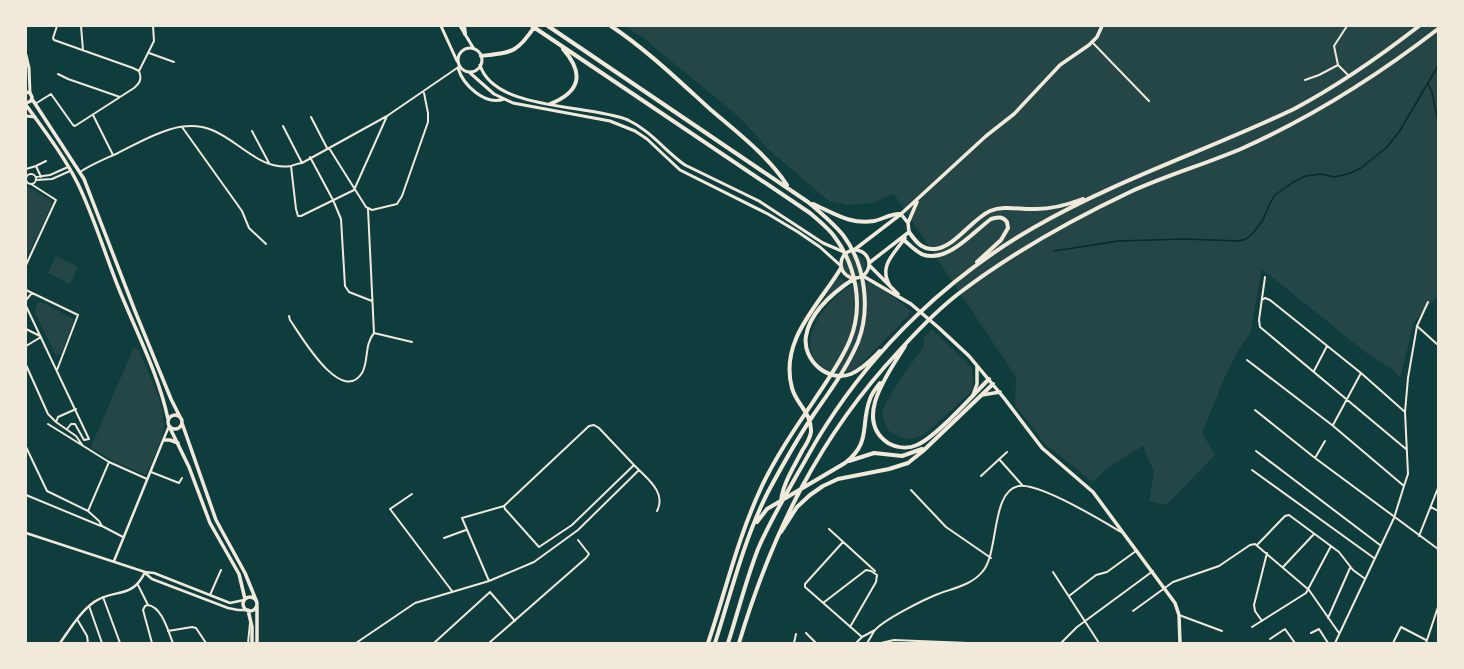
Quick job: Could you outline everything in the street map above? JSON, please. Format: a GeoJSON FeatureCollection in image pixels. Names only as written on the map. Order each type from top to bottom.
{"type":"FeatureCollection","features":[{"type":"Feature","properties":{"kind":"highway"},"geometry":{"type":"LineString","coordinates":[[464,26],[465,34]]}},
{"type":"Feature","properties":{"kind":"highway"},"geometry":{"type":"LineString","coordinates":[[532,26],[804,208],[828,229],[841,246],[853,274],[857,304],[854,326],[850,339],[839,362],[773,466],[756,501],[736,550],[708,643]]}},
{"type":"Feature","properties":{"kind":"highway"},"geometry":{"type":"LineString","coordinates":[[481,56],[517,49],[535,26]]}},
{"type":"Feature","properties":{"kind":"highway"},"geometry":{"type":"LineString","coordinates":[[611,26],[646,53],[768,161],[789,187]]}},
{"type":"Feature","properties":{"kind":"highway"},"geometry":{"type":"LineString","coordinates":[[958,279],[992,254],[1032,228],[1104,192],[1263,123],[1322,93],[1374,61],[1420,26]]}},
{"type":"Feature","properties":{"kind":"highway"},"geometry":{"type":"LineString","coordinates":[[550,27],[789,187],[833,224],[849,245],[859,269],[865,299],[862,329],[852,354],[837,381],[806,426],[779,472],[752,531],[715,643]]}},
{"type":"Feature","properties":{"kind":"highway"},"geometry":{"type":"LineString","coordinates":[[740,643],[748,614],[777,537],[798,491],[834,433],[860,395],[910,339],[961,292],[1011,256],[1045,235],[1132,191],[1214,160],[1293,125],[1346,94],[1403,56],[1438,29]]}},
{"type":"Feature","properties":{"kind":"highway"},"geometry":{"type":"LineString","coordinates":[[550,104],[569,94],[575,85],[577,77],[574,62],[559,44]]}},
{"type":"Feature","properties":{"kind":"highway"},"geometry":{"type":"LineString","coordinates":[[908,234],[919,245],[928,249],[937,249],[947,244],[991,210],[1001,208],[1035,209],[1059,207],[1104,192]]}},
{"type":"Feature","properties":{"kind":"highway"},"geometry":{"type":"LineString","coordinates":[[808,202],[838,217],[856,221],[873,221],[896,214],[901,214]]}},
{"type":"Feature","properties":{"kind":"highway"},"geometry":{"type":"LineString","coordinates":[[855,278],[830,297],[811,323],[806,335],[806,343],[811,359],[825,372],[842,376],[851,374],[872,359],[897,336],[932,301],[1006,234],[1007,222],[1004,218],[999,216],[991,219],[946,253],[935,256],[924,255],[904,240]]}},
{"type":"Feature","properties":{"kind":"highway"},"geometry":{"type":"LineString","coordinates":[[781,503],[783,487],[810,434],[808,416],[796,397],[790,382],[793,346],[802,324],[841,267]]}},
{"type":"Feature","properties":{"kind":"highway"},"geometry":{"type":"LineString","coordinates":[[728,643],[758,551],[781,503],[825,427],[858,380],[897,336]]}},
{"type":"Feature","properties":{"kind":"highway"},"geometry":{"type":"LineString","coordinates":[[845,463],[859,448],[864,435],[870,398],[888,374],[910,339]]}},
{"type":"Feature","properties":{"kind":"highway"},"geometry":{"type":"LineString","coordinates":[[888,374],[874,402],[874,423],[883,439],[898,447],[907,448],[926,440],[989,379]]}},
{"type":"Feature","properties":{"kind":"highway"},"geometry":{"type":"LineString","coordinates":[[777,537],[797,507],[816,490],[838,479],[903,465],[929,445],[993,384]]}},
{"type":"Feature","properties":{"kind":"highway"},"geometry":{"type":"LineString","coordinates":[[752,531],[767,509],[845,463],[863,455],[909,455],[929,445]]}},
{"type":"Feature","properties":{"kind":"main road"},"geometry":{"type":"LineString","coordinates":[[441,26],[458,62],[464,81],[479,94],[493,100],[504,99]]}},
{"type":"Feature","properties":{"kind":"main road"},"geometry":{"type":"LineString","coordinates":[[460,26],[474,49],[481,56],[480,65],[477,70],[469,72]]}},
{"type":"Feature","properties":{"kind":"main road"},"geometry":{"type":"LineString","coordinates":[[841,267],[843,256],[846,253],[854,250],[901,214],[986,136],[1014,114],[1060,65],[1097,37],[1102,26]]}},
{"type":"Feature","properties":{"kind":"main road"},"geometry":{"type":"LineString","coordinates":[[458,62],[460,54],[464,50],[469,48],[474,49]]}},
{"type":"Feature","properties":{"kind":"main road"},"geometry":{"type":"LineString","coordinates":[[26,55],[29,68],[27,92],[80,172],[90,192],[166,388],[180,417],[216,520],[245,572],[257,605],[257,643]]}},
{"type":"Feature","properties":{"kind":"main road"},"geometry":{"type":"LineString","coordinates":[[480,65],[488,80],[503,92],[518,98],[610,114],[635,124],[651,135],[685,165],[754,199],[823,243],[846,253]]}},
{"type":"Feature","properties":{"kind":"main road"},"geometry":{"type":"LineString","coordinates":[[459,67],[469,72],[491,91],[504,99],[519,104],[610,121],[629,128],[647,139],[680,170],[768,214],[798,232],[841,267],[846,276],[855,278],[862,276],[869,264],[908,234]]}},
{"type":"Feature","properties":{"kind":"main road"},"geometry":{"type":"LineString","coordinates":[[32,99],[30,103],[26,104],[69,169],[82,192],[111,269],[151,365],[162,396],[170,427],[179,444],[210,523],[239,574],[245,600],[244,606],[251,622],[252,643]]}},
{"type":"Feature","properties":{"kind":"main road"},"geometry":{"type":"LineString","coordinates":[[26,116],[35,117]]}},
{"type":"Feature","properties":{"kind":"main road"},"geometry":{"type":"LineString","coordinates":[[890,286],[886,278],[886,264],[908,234],[908,223],[918,199]]}},
{"type":"Feature","properties":{"kind":"main road"},"geometry":{"type":"LineString","coordinates":[[901,214],[908,223]]}},
{"type":"Feature","properties":{"kind":"main road"},"geometry":{"type":"LineString","coordinates":[[854,250],[866,255],[869,264],[902,298]]}},
{"type":"Feature","properties":{"kind":"main road"},"geometry":{"type":"LineString","coordinates":[[862,276],[911,304],[939,328],[989,379],[1042,448],[1088,487],[1136,551],[1153,571],[1175,603],[1179,615],[1180,643]]}},
{"type":"Feature","properties":{"kind":"main road"},"geometry":{"type":"LineString","coordinates":[[973,395],[977,384],[976,365]]}},
{"type":"Feature","properties":{"kind":"main road"},"geometry":{"type":"LineString","coordinates":[[981,395],[1000,392]]}},
{"type":"Feature","properties":{"kind":"main road"},"geometry":{"type":"LineString","coordinates":[[168,419],[173,415],[180,417]]}},
{"type":"Feature","properties":{"kind":"main road"},"geometry":{"type":"LineString","coordinates":[[170,427],[177,429],[182,423]]}},
{"type":"Feature","properties":{"kind":"main road"},"geometry":{"type":"LineString","coordinates":[[164,440],[174,441],[179,444]]}},
{"type":"Feature","properties":{"kind":"main road"},"geometry":{"type":"LineString","coordinates":[[245,600],[252,597],[256,600]]}},
{"type":"Feature","properties":{"kind":"main road"},"geometry":{"type":"LineString","coordinates":[[247,610],[254,609],[257,605]]}},
{"type":"Feature","properties":{"kind":"street"},"geometry":{"type":"LineString","coordinates":[[57,26],[53,38],[54,40],[103,56],[139,71]]}},
{"type":"Feature","properties":{"kind":"street"},"geometry":{"type":"LineString","coordinates":[[80,26],[83,50]]}},
{"type":"Feature","properties":{"kind":"street"},"geometry":{"type":"LineString","coordinates":[[35,104],[50,94],[52,95],[74,126],[93,115],[139,84],[139,71],[154,41],[153,26]]}},
{"type":"Feature","properties":{"kind":"street"},"geometry":{"type":"LineString","coordinates":[[1347,26],[1334,46],[1338,65],[1350,76]]}},
{"type":"Feature","properties":{"kind":"street"},"geometry":{"type":"LineString","coordinates":[[1092,42],[1149,101]]}},
{"type":"Feature","properties":{"kind":"street"},"geometry":{"type":"LineString","coordinates":[[149,53],[174,62]]}},
{"type":"Feature","properties":{"kind":"street"},"geometry":{"type":"LineString","coordinates":[[1304,80],[1338,65]]}},
{"type":"Feature","properties":{"kind":"street"},"geometry":{"type":"LineString","coordinates":[[80,172],[160,132],[182,127],[197,126],[210,129],[270,164],[291,166],[302,162],[387,116],[424,93],[459,67]]}},
{"type":"Feature","properties":{"kind":"street"},"geometry":{"type":"LineString","coordinates":[[58,74],[68,79],[120,97]]}},
{"type":"Feature","properties":{"kind":"street"},"geometry":{"type":"LineString","coordinates":[[311,117],[354,190],[368,208],[372,210],[391,206],[401,200],[428,122],[428,113],[424,93]]}},
{"type":"Feature","properties":{"kind":"street"},"geometry":{"type":"LineString","coordinates":[[93,115],[113,155]]}},
{"type":"Feature","properties":{"kind":"street"},"geometry":{"type":"LineString","coordinates":[[291,166],[298,216],[301,216],[354,190],[387,116]]}},
{"type":"Feature","properties":{"kind":"street"},"geometry":{"type":"LineString","coordinates":[[283,126],[302,162]]}},
{"type":"Feature","properties":{"kind":"street"},"geometry":{"type":"LineString","coordinates":[[182,127],[242,212],[249,228],[266,244]]}},
{"type":"Feature","properties":{"kind":"street"},"geometry":{"type":"LineString","coordinates":[[252,131],[270,164]]}},
{"type":"Feature","properties":{"kind":"street"},"geometry":{"type":"LineString","coordinates":[[310,157],[333,200],[341,219],[345,286],[349,292],[372,301]]}},
{"type":"Feature","properties":{"kind":"street"},"geometry":{"type":"LineString","coordinates":[[26,169],[36,166],[46,160]]}},
{"type":"Feature","properties":{"kind":"street"},"geometry":{"type":"LineString","coordinates":[[36,166],[41,177]]}},
{"type":"Feature","properties":{"kind":"street"},"geometry":{"type":"LineString","coordinates":[[26,265],[56,200],[26,181],[28,175],[34,174],[36,177],[41,177],[56,174],[69,169]]}},
{"type":"Feature","properties":{"kind":"street"},"geometry":{"type":"LineString","coordinates":[[31,184],[36,180],[52,179],[69,169]]}},
{"type":"Feature","properties":{"kind":"street"},"geometry":{"type":"LineString","coordinates":[[289,316],[290,320],[326,370],[341,380],[350,382],[357,380],[365,368],[366,350],[369,338],[374,333],[368,208]]}},
{"type":"Feature","properties":{"kind":"street"},"geometry":{"type":"LineString","coordinates":[[1265,277],[1258,320],[1260,327],[1347,398],[1406,449]]}},
{"type":"Feature","properties":{"kind":"street"},"geometry":{"type":"LineString","coordinates":[[26,290],[78,315],[57,370]]}},
{"type":"Feature","properties":{"kind":"street"},"geometry":{"type":"LineString","coordinates":[[26,300],[32,293]]}},
{"type":"Feature","properties":{"kind":"street"},"geometry":{"type":"LineString","coordinates":[[1262,300],[1265,298],[1270,300],[1361,373],[1405,412]]}},
{"type":"Feature","properties":{"kind":"street"},"geometry":{"type":"LineString","coordinates":[[1335,643],[1364,578],[1394,518],[1408,474],[1405,412],[1408,378],[1416,326],[1428,302]]}},
{"type":"Feature","properties":{"kind":"street"},"geometry":{"type":"LineString","coordinates":[[26,306],[89,439],[84,440],[75,424],[71,424],[67,429]]}},
{"type":"Feature","properties":{"kind":"street"},"geometry":{"type":"LineString","coordinates":[[1416,326],[1438,345]]}},
{"type":"Feature","properties":{"kind":"street"},"geometry":{"type":"LineString","coordinates":[[26,329],[41,337]]}},
{"type":"Feature","properties":{"kind":"street"},"geometry":{"type":"LineString","coordinates":[[374,333],[412,342]]}},
{"type":"Feature","properties":{"kind":"street"},"geometry":{"type":"LineString","coordinates":[[26,346],[41,337]]}},
{"type":"Feature","properties":{"kind":"street"},"geometry":{"type":"LineString","coordinates":[[1314,371],[1327,346]]}},
{"type":"Feature","properties":{"kind":"street"},"geometry":{"type":"LineString","coordinates":[[1247,360],[1332,425],[1404,486]]}},
{"type":"Feature","properties":{"kind":"street"},"geometry":{"type":"LineString","coordinates":[[26,365],[48,414],[56,422],[76,436],[84,447]]}},
{"type":"Feature","properties":{"kind":"street"},"geometry":{"type":"LineString","coordinates":[[1332,425],[1361,373]]}},
{"type":"Feature","properties":{"kind":"street"},"geometry":{"type":"LineString","coordinates":[[56,422],[58,416],[76,409]]}},
{"type":"Feature","properties":{"kind":"street"},"geometry":{"type":"LineString","coordinates":[[1255,410],[1315,458],[1394,518],[1438,549]]}},
{"type":"Feature","properties":{"kind":"street"},"geometry":{"type":"LineString","coordinates":[[48,424],[110,462],[148,480]]}},
{"type":"Feature","properties":{"kind":"street"},"geometry":{"type":"LineString","coordinates":[[489,581],[462,518],[504,506],[589,426],[594,425],[599,428],[657,489],[660,500],[657,511]]}},
{"type":"Feature","properties":{"kind":"street"},"geometry":{"type":"LineString","coordinates":[[114,561],[170,427]]}},
{"type":"Feature","properties":{"kind":"street"},"geometry":{"type":"LineString","coordinates":[[1315,458],[1325,441]]}},
{"type":"Feature","properties":{"kind":"street"},"geometry":{"type":"LineString","coordinates":[[26,447],[47,491],[88,511],[99,521],[102,526]]}},
{"type":"Feature","properties":{"kind":"street"},"geometry":{"type":"LineString","coordinates":[[1256,451],[1380,545]]}},
{"type":"Feature","properties":{"kind":"street"},"geometry":{"type":"LineString","coordinates":[[981,476],[1007,452]]}},
{"type":"Feature","properties":{"kind":"street"},"geometry":{"type":"LineString","coordinates":[[999,459],[1024,486]]}},
{"type":"Feature","properties":{"kind":"street"},"geometry":{"type":"LineString","coordinates":[[88,511],[110,462]]}},
{"type":"Feature","properties":{"kind":"street"},"geometry":{"type":"LineString","coordinates":[[504,506],[505,510],[539,547],[572,525],[634,465]]}},
{"type":"Feature","properties":{"kind":"street"},"geometry":{"type":"LineString","coordinates":[[356,643],[415,603],[489,581],[534,562],[578,530],[639,470]]}},
{"type":"Feature","properties":{"kind":"street"},"geometry":{"type":"LineString","coordinates":[[1252,470],[1374,558]]}},
{"type":"Feature","properties":{"kind":"street"},"geometry":{"type":"LineString","coordinates":[[151,472],[179,483],[182,478]]}},
{"type":"Feature","properties":{"kind":"street"},"geometry":{"type":"LineString","coordinates":[[856,643],[862,637],[929,598],[963,586],[984,571],[991,558],[998,513],[1001,504],[1005,497],[1014,488],[1024,486],[1051,494],[1123,533]]}},
{"type":"Feature","properties":{"kind":"street"},"geometry":{"type":"LineString","coordinates":[[1419,536],[1438,488]]}},
{"type":"Feature","properties":{"kind":"street"},"geometry":{"type":"LineString","coordinates":[[911,490],[946,527],[991,558]]}},
{"type":"Feature","properties":{"kind":"street"},"geometry":{"type":"LineString","coordinates":[[412,494],[390,509],[452,591]]}},
{"type":"Feature","properties":{"kind":"street"},"geometry":{"type":"LineString","coordinates":[[26,495],[102,526],[123,538]]}},
{"type":"Feature","properties":{"kind":"street"},"geometry":{"type":"LineString","coordinates":[[1431,507],[1438,511]]}},
{"type":"Feature","properties":{"kind":"street"},"geometry":{"type":"LineString","coordinates":[[1257,545],[1288,514],[1331,546],[1342,556],[1350,567],[1364,578]]}},
{"type":"Feature","properties":{"kind":"street"},"geometry":{"type":"LineString","coordinates":[[828,529],[875,571]]}},
{"type":"Feature","properties":{"kind":"street"},"geometry":{"type":"LineString","coordinates":[[444,538],[466,530]]}},
{"type":"Feature","properties":{"kind":"street"},"geometry":{"type":"LineString","coordinates":[[26,533],[145,572],[154,573],[230,603],[245,600]]}},
{"type":"Feature","properties":{"kind":"street"},"geometry":{"type":"LineString","coordinates":[[1283,567],[1314,534]]}},
{"type":"Feature","properties":{"kind":"street"},"geometry":{"type":"LineString","coordinates":[[489,643],[586,558],[589,554],[578,540]]}},
{"type":"Feature","properties":{"kind":"street"},"geometry":{"type":"LineString","coordinates":[[843,542],[805,584],[807,590],[862,637]]}},
{"type":"Feature","properties":{"kind":"street"},"geometry":{"type":"LineString","coordinates":[[1132,611],[1176,580],[1206,572],[1219,566],[1250,545],[1257,545],[1309,590],[1339,633]]}},
{"type":"Feature","properties":{"kind":"street"},"geometry":{"type":"LineString","coordinates":[[1252,627],[1309,590],[1331,546]]}},
{"type":"Feature","properties":{"kind":"street"},"geometry":{"type":"LineString","coordinates":[[1068,596],[1096,575],[1108,572],[1136,551]]}},
{"type":"Feature","properties":{"kind":"street"},"geometry":{"type":"LineString","coordinates":[[1262,621],[1255,611],[1254,605],[1267,553]]}},
{"type":"Feature","properties":{"kind":"street"},"geometry":{"type":"LineString","coordinates":[[1328,618],[1350,567]]}},
{"type":"Feature","properties":{"kind":"street"},"geometry":{"type":"LineString","coordinates":[[210,595],[221,570]]}},
{"type":"Feature","properties":{"kind":"street"},"geometry":{"type":"LineString","coordinates":[[823,603],[866,570],[871,570],[877,575],[876,582],[850,627]]}},
{"type":"Feature","properties":{"kind":"street"},"geometry":{"type":"LineString","coordinates":[[1061,643],[1084,622],[1153,571]]}},
{"type":"Feature","properties":{"kind":"street"},"geometry":{"type":"LineString","coordinates":[[60,643],[89,606],[103,597],[127,592],[138,585],[145,572]]}},
{"type":"Feature","properties":{"kind":"street"},"geometry":{"type":"LineString","coordinates":[[145,572],[152,579],[228,608],[247,610]]}},
{"type":"Feature","properties":{"kind":"street"},"geometry":{"type":"LineString","coordinates":[[1053,572],[1098,643]]}},
{"type":"Feature","properties":{"kind":"street"},"geometry":{"type":"LineString","coordinates":[[138,585],[148,605],[154,607],[159,612],[173,643]]}},
{"type":"Feature","properties":{"kind":"street"},"geometry":{"type":"LineString","coordinates":[[434,643],[490,592],[515,620]]}},
{"type":"Feature","properties":{"kind":"street"},"geometry":{"type":"LineString","coordinates":[[103,597],[120,643]]}},
{"type":"Feature","properties":{"kind":"street"},"geometry":{"type":"LineString","coordinates":[[228,608],[230,603]]}},
{"type":"Feature","properties":{"kind":"street"},"geometry":{"type":"LineString","coordinates":[[148,605],[145,606],[143,610],[152,643]]}},
{"type":"Feature","properties":{"kind":"street"},"geometry":{"type":"LineString","coordinates":[[89,606],[102,643]]}},
{"type":"Feature","properties":{"kind":"street"},"geometry":{"type":"LineString","coordinates":[[1393,643],[1402,627],[1426,641],[1438,606]]}},
{"type":"Feature","properties":{"kind":"street"},"geometry":{"type":"LineString","coordinates":[[1179,615],[1222,631]]}},
{"type":"Feature","properties":{"kind":"street"},"geometry":{"type":"LineString","coordinates":[[77,620],[87,636],[88,643]]}},
{"type":"Feature","properties":{"kind":"street"},"geometry":{"type":"LineString","coordinates":[[248,643],[248,624],[251,622]]}},
{"type":"Feature","properties":{"kind":"street"},"geometry":{"type":"LineString","coordinates":[[168,631],[192,627],[196,628],[206,643]]}},
{"type":"Feature","properties":{"kind":"street"},"geometry":{"type":"LineString","coordinates":[[1270,639],[1285,629],[1295,643]]}},
{"type":"Feature","properties":{"kind":"street"},"geometry":{"type":"LineString","coordinates":[[1311,633],[1319,629],[1328,643]]}},
{"type":"Feature","properties":{"kind":"street"},"geometry":{"type":"LineString","coordinates":[[867,643],[876,630]]}},
{"type":"Feature","properties":{"kind":"street"},"geometry":{"type":"LineString","coordinates":[[806,633],[816,643]]}},
{"type":"Feature","properties":{"kind":"street"},"geometry":{"type":"LineString","coordinates":[[794,643],[796,634]]}},
{"type":"Feature","properties":{"kind":"street"},"geometry":{"type":"LineString","coordinates":[[881,643],[894,640],[968,643]]}},
{"type":"Feature","properties":{"kind":"shaded area"},"geometry":{"type":"Polygon","coordinates":[[[623,26],[1438,26],[1438,299],[1436,298],[1414,322],[1400,378],[1393,370],[1369,355],[1262,269],[1250,334],[1238,350],[1202,433],[1215,455],[1166,505],[1149,501],[1154,472],[1143,446],[1106,469],[1093,482],[1045,444],[1015,405],[1016,377],[894,194],[872,203],[848,205],[829,201],[768,149],[739,117],[641,36],[623,26]]]}},
{"type":"Feature","properties":{"kind":"shaded area"},"geometry":{"type":"Polygon","coordinates":[[[26,186],[49,199],[52,204],[26,259],[26,186]]]}},
{"type":"Feature","properties":{"kind":"shaded area"},"geometry":{"type":"Polygon","coordinates":[[[854,254],[862,257],[865,265],[862,273],[854,276],[846,273],[843,265],[846,257],[854,254]]]}},
{"type":"Feature","properties":{"kind":"shaded area"},"geometry":{"type":"Polygon","coordinates":[[[56,256],[78,267],[70,284],[48,273],[56,256]]]}},
{"type":"Feature","properties":{"kind":"shaded area"},"geometry":{"type":"Polygon","coordinates":[[[838,277],[846,282],[821,304],[838,277]]]}},
{"type":"Feature","properties":{"kind":"shaded area"},"geometry":{"type":"Polygon","coordinates":[[[863,281],[883,290],[912,312],[856,369],[844,372],[832,372],[824,368],[814,358],[810,346],[812,332],[828,305],[839,294],[851,286],[863,281]]]}},
{"type":"Feature","properties":{"kind":"shaded area"},"geometry":{"type":"Polygon","coordinates":[[[41,302],[74,319],[61,354],[56,356],[35,312],[37,303],[41,302]]]}},
{"type":"Feature","properties":{"kind":"shaded area"},"geometry":{"type":"Polygon","coordinates":[[[932,329],[972,368],[973,387],[970,393],[930,430],[911,439],[904,438],[888,430],[883,419],[884,406],[894,389],[924,347],[924,338],[932,329]]]}},
{"type":"Feature","properties":{"kind":"shaded area"},"geometry":{"type":"Polygon","coordinates":[[[134,347],[139,351],[163,412],[163,432],[146,475],[115,462],[91,447],[134,347]]]}},
{"type":"Feature","properties":{"kind":"waterway"},"geometry":{"type":"LineString","coordinates":[[1054,251],[1118,241],[1185,239],[1239,241],[1246,239],[1253,233],[1263,220],[1275,195],[1292,183],[1305,176],[1321,174],[1334,177],[1348,174],[1361,168],[1387,147],[1399,132],[1438,66]]}},
{"type":"Feature","properties":{"kind":"waterway"},"geometry":{"type":"LineString","coordinates":[[1428,84],[1432,92],[1438,122]]}}]}
